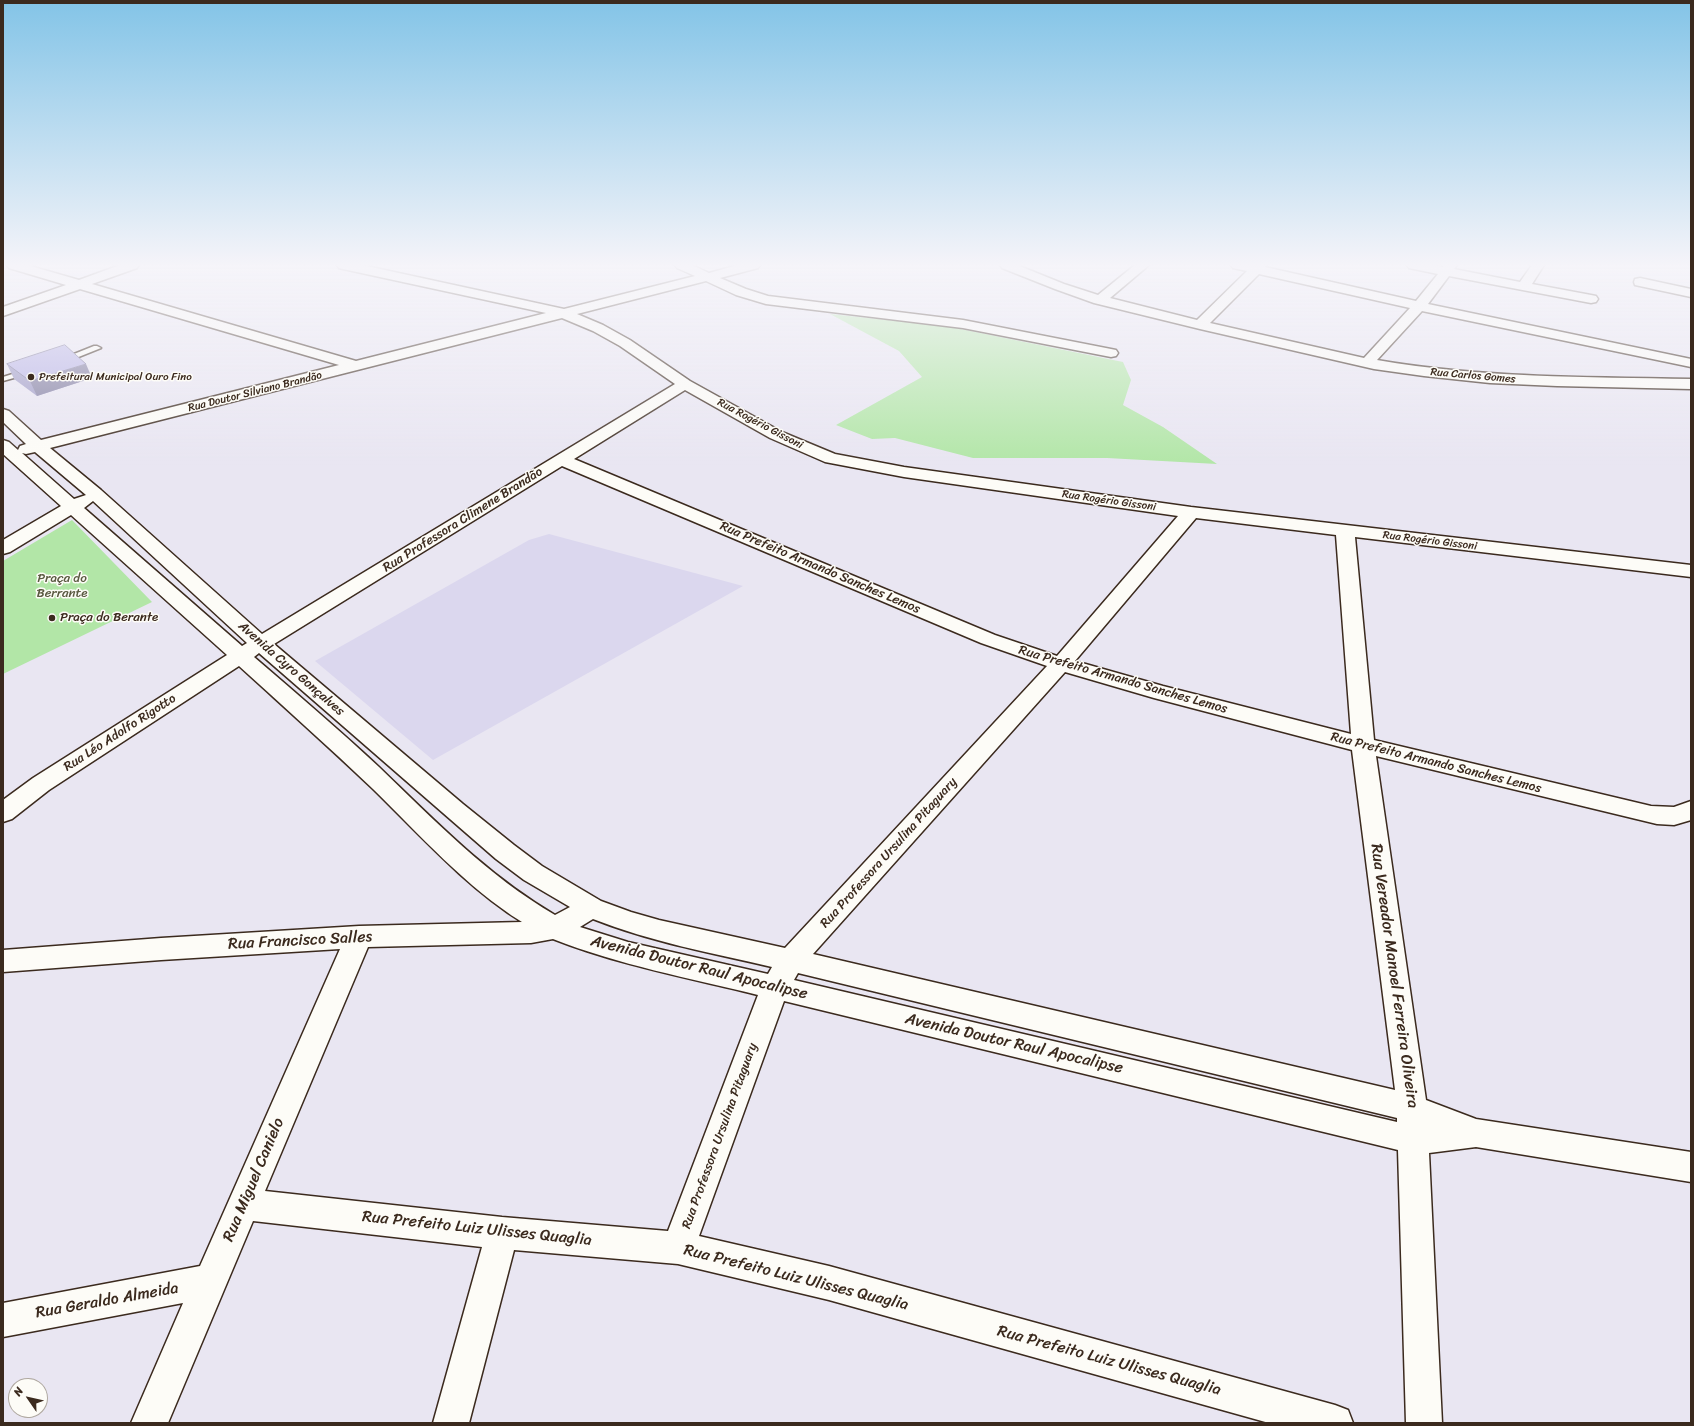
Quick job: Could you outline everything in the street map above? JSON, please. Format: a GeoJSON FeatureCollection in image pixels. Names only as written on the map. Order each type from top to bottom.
{"type":"FeatureCollection","features":[{"type":"Feature","properties":{"kind":"street"},"geometry":{"type":"LineString","coordinates":[[238,332],[358,366]]}},
{"type":"Feature","properties":{"kind":"street","name":"Rua Doutor Silviano Brandão"},"geometry":{"type":"LineString","coordinates":[[6,452],[494,332]]}},
{"type":"Feature","properties":{"kind":"street","name":"Rua Rogério Gissoni"},"geometry":{"type":"LineString","coordinates":[[604,332],[625,343],[686,384],[776,435],[812,452],[831,458],[904,472],[1191,512],[1691,571]]}},
{"type":"Feature","properties":{"kind":"street"},"geometry":{"type":"LineString","coordinates":[[1002,332],[1111,353]]}},
{"type":"Feature","properties":{"kind":"street","name":"Rua Carlos Gomes"},"geometry":{"type":"LineString","coordinates":[[1230,332],[1368,362],[1422,372],[1486,378],[1691,384]]}},
{"type":"Feature","properties":{"kind":"street"},"geometry":{"type":"LineString","coordinates":[[1368,362],[1396,332]]}},
{"type":"Feature","properties":{"kind":"street"},"geometry":{"type":"LineString","coordinates":[[1541,332],[1691,363]]}},
{"type":"Feature","properties":{"kind":"street","name":"Rua Professora Climene Brandão"},"geometry":{"type":"LineString","coordinates":[[240,656],[686,384]]}},
{"type":"Feature","properties":{"kind":"street","name":"Avenida Cyro Gonçalves"},"geometry":{"type":"LineString","coordinates":[[3,414],[37,445],[96,494],[261,644],[504,852],[533,873],[592,908]]}},
{"type":"Feature","properties":{"kind":"street","name":"Avenida Cyro Gonçalves"},"geometry":{"type":"LineString","coordinates":[[6,452],[73,507],[357,760],[458,857],[501,893],[529,913],[554,928]]}},
{"type":"Feature","properties":{"kind":"street","name":"Rua Prefeito Armando Sanches Lemos"},"geometry":{"type":"LineString","coordinates":[[561,460],[988,639],[1061,664],[1191,701],[1363,745],[1660,817],[1678,817],[1688,812]]}},
{"type":"Feature","properties":{"kind":"street"},"geometry":{"type":"LineString","coordinates":[[3,548],[96,494]]}},
{"type":"Feature","properties":{"kind":"street","name":"Rua Professora Ursulina Pitaguary"},"geometry":{"type":"LineString","coordinates":[[678,1248],[776,987],[791,960],[1061,664],[1191,512]]}},
{"type":"Feature","properties":{"kind":"street","name":"Rua Vereador Manoel Ferreira Oliveira"},"geometry":{"type":"LineString","coordinates":[[1345,531],[1363,745],[1412,1108],[1424,1423]]}},
{"type":"Feature","properties":{"kind":"street","name":"Rua Léo Adolfo Rigotto"},"geometry":{"type":"LineString","coordinates":[[3,813],[41,784],[240,656]]}},
{"type":"Feature","properties":{"kind":"street"},"geometry":{"type":"LineString","coordinates":[[357,760],[381,747]]}},
{"type":"Feature","properties":{"kind":"street","name":"Avenida Doutor Raul Apocalipse"},"geometry":{"type":"LineString","coordinates":[[592,908],[625,921],[659,931],[791,960],[1412,1108],[1476,1133],[1691,1167]]}},
{"type":"Feature","properties":{"kind":"street","name":"Rua Francisco Salles"},"geometry":{"type":"LineString","coordinates":[[3,961],[161,949],[359,937],[508,934],[531,932],[554,928],[592,908]]}},
{"type":"Feature","properties":{"kind":"street","name":"Avenida Doutor Raul Apocalipse"},"geometry":{"type":"LineString","coordinates":[[554,928],[590,942],[628,953],[1414,1140],[1476,1133]]}},
{"type":"Feature","properties":{"kind":"street","name":"Rua Miguel Canielo"},"geometry":{"type":"LineString","coordinates":[[149,1423],[359,937]]}},
{"type":"Feature","properties":{"kind":"street"},"geometry":{"type":"LineString","coordinates":[[1046,1052],[1051,1022]]}},
{"type":"Feature","properties":{"kind":"street","name":"Rua Prefeito Luiz Ulisses Quaglia"},"geometry":{"type":"LineString","coordinates":[[244,1204],[502,1233],[678,1248],[829,1283],[1335,1423]]}},
{"type":"Feature","properties":{"kind":"street"},"geometry":{"type":"LineString","coordinates":[[450,1423],[502,1233]]}},
{"type":"Feature","properties":{"kind":"street","name":"Rua Geraldo Almeida"},"geometry":{"type":"LineString","coordinates":[[3,1320],[211,1281]]}},
{"type":"Feature","properties":{"kind":"lane"},"geometry":{"type":"LineString","coordinates":[[54,362],[97,348]]}},
{"type":"Feature","properties":{"kind":"lane"},"geometry":{"type":"LineString","coordinates":[[3,379],[32,370]]}},
{"type":"Feature","properties":{"kind":"shaded area"},"geometry":{"type":"Polygon","coordinates":[[[549,534],[743,586],[433,760],[315,661],[529,540],[549,534]]]}},
{"type":"Feature","properties":{"kind":"green space"},"geometry":{"type":"Polygon","coordinates":[[[863,332],[973,332],[1123,362],[1131,380],[1123,405],[1163,427],[1217,464],[1107,458],[973,458],[895,438],[872,439],[836,425],[922,377],[899,351],[863,332]]]}},
{"type":"Feature","properties":{"kind":"green space","name":"Praça do Berrante"},"geometry":{"type":"Polygon","coordinates":[[[72,520],[152,602],[3,674],[3,561],[72,520]]]}},
{"type":"Feature","properties":{"kind":"building"},"geometry":{"type":"Polygon","coordinates":[[[65,345],[86,364],[30,381],[7,364],[65,345]]]}},
{"type":"Feature","properties":{"kind":"place","name":"Prefeitural Municipal Ouro Fino"},"geometry":{"type":"Point","coordinates":[31,377]}},
{"type":"Feature","properties":{"kind":"place","name":"Praça do Berante"},"geometry":{"type":"Point","coordinates":[52,618]}}]}
